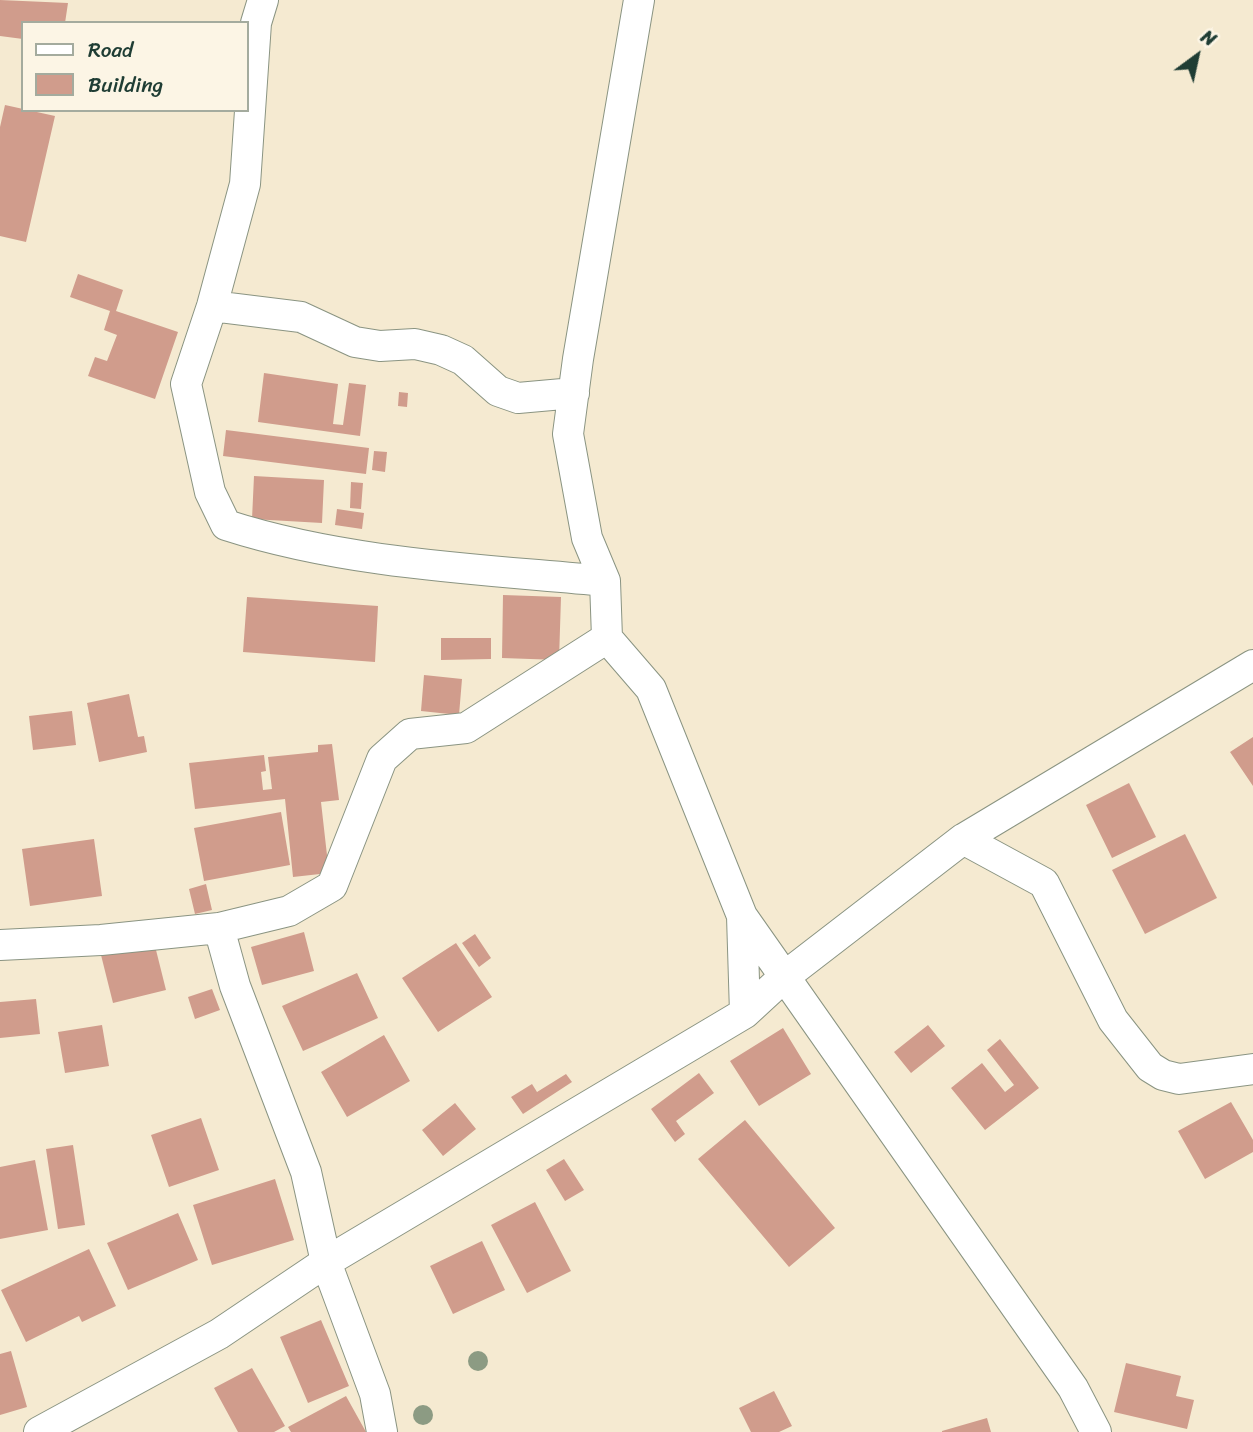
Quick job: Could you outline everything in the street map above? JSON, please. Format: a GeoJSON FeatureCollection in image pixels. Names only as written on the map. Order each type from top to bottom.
{"type":"FeatureCollection","features":[{"type":"Feature","properties":{"kind":"street"},"geometry":{"type":"LineString","coordinates":[[263,0],[256,23],[245,184],[212,306],[186,384],[210,492],[226,525],[260,536],[411,563],[605,581]]}},
{"type":"Feature","properties":{"kind":"street"},"geometry":{"type":"LineString","coordinates":[[639,0],[626,63],[568,434],[587,538],[605,581],[607,638],[650,689],[742,916],[1073,1388],[1096,1432]]}},
{"type":"Feature","properties":{"kind":"street"},"geometry":{"type":"LineString","coordinates":[[212,306],[301,317],[355,342],[380,346],[415,344],[441,350],[470,365],[498,391],[518,398],[574,393]]}},
{"type":"Feature","properties":{"kind":"street"},"geometry":{"type":"LineString","coordinates":[[0,945],[101,940],[219,928],[289,911],[332,886],[382,759],[410,734],[466,728],[607,638]]}},
{"type":"Feature","properties":{"kind":"street"},"geometry":{"type":"LineString","coordinates":[[39,1432],[219,1334],[326,1262],[745,1013],[784,977],[963,839],[1253,665]]}},
{"type":"Feature","properties":{"kind":"street"},"geometry":{"type":"LineString","coordinates":[[963,839],[1044,883],[1113,1020],[1150,1067],[1163,1075],[1180,1079],[1253,1069]]}},
{"type":"Feature","properties":{"kind":"street"},"geometry":{"type":"LineString","coordinates":[[742,916],[745,1013]]}},
{"type":"Feature","properties":{"kind":"street"},"geometry":{"type":"LineString","coordinates":[[219,928],[235,986],[306,1172],[326,1262],[375,1394],[382,1432]]}},
{"type":"Feature","properties":{"kind":"building"},"geometry":{"type":"Polygon","coordinates":[[[0,0],[68,3],[65,21],[21,21],[21,39],[0,36],[0,0]]]}},
{"type":"Feature","properties":{"kind":"building"},"geometry":{"type":"Polygon","coordinates":[[[5,105],[21,109],[21,112],[55,116],[26,242],[0,236],[0,127],[5,105]]]}},
{"type":"Feature","properties":{"kind":"building"},"geometry":{"type":"Polygon","coordinates":[[[78,274],[123,290],[116,311],[178,332],[155,399],[88,376],[95,357],[107,361],[117,335],[104,330],[110,311],[70,297],[78,274]]]}},
{"type":"Feature","properties":{"kind":"building"},"geometry":{"type":"Polygon","coordinates":[[[264,373],[338,384],[333,424],[343,425],[349,383],[366,385],[360,436],[258,422],[264,373]]]}},
{"type":"Feature","properties":{"kind":"building"},"geometry":{"type":"Polygon","coordinates":[[[399,392],[408,393],[407,407],[398,406],[399,392]]]}},
{"type":"Feature","properties":{"kind":"building"},"geometry":{"type":"Polygon","coordinates":[[[226,430],[369,448],[366,474],[223,456],[226,430]]]}},
{"type":"Feature","properties":{"kind":"building"},"geometry":{"type":"Polygon","coordinates":[[[374,451],[387,452],[385,472],[372,470],[374,451]]]}},
{"type":"Feature","properties":{"kind":"building"},"geometry":{"type":"Polygon","coordinates":[[[254,476],[324,480],[322,523],[252,519],[254,476]]]}},
{"type":"Feature","properties":{"kind":"building"},"geometry":{"type":"Polygon","coordinates":[[[351,482],[363,483],[361,509],[350,508],[351,482]]]}},
{"type":"Feature","properties":{"kind":"building"},"geometry":{"type":"Polygon","coordinates":[[[337,509],[364,513],[362,529],[335,525],[337,509]]]}},
{"type":"Feature","properties":{"kind":"building"},"geometry":{"type":"Polygon","coordinates":[[[503,595],[561,597],[559,660],[502,658],[503,595]]]}},
{"type":"Feature","properties":{"kind":"building"},"geometry":{"type":"Polygon","coordinates":[[[247,597],[378,606],[375,662],[243,652],[247,597]]]}},
{"type":"Feature","properties":{"kind":"building"},"geometry":{"type":"Polygon","coordinates":[[[441,638],[491,638],[491,659],[441,660],[441,638]]]}},
{"type":"Feature","properties":{"kind":"building"},"geometry":{"type":"Polygon","coordinates":[[[424,675],[462,679],[459,715],[421,711],[424,675]]]}},
{"type":"Feature","properties":{"kind":"building"},"geometry":{"type":"Polygon","coordinates":[[[129,694],[138,737],[144,736],[147,752],[99,762],[87,703],[129,694]]]}},
{"type":"Feature","properties":{"kind":"building"},"geometry":{"type":"Polygon","coordinates":[[[72,711],[76,745],[33,750],[29,716],[72,711]]]}},
{"type":"Feature","properties":{"kind":"building"},"geometry":{"type":"Polygon","coordinates":[[[1253,737],[1253,786],[1230,752],[1253,737]]]}},
{"type":"Feature","properties":{"kind":"building"},"geometry":{"type":"Polygon","coordinates":[[[332,744],[339,800],[321,802],[329,873],[293,877],[285,799],[195,809],[189,763],[264,755],[266,771],[261,772],[263,790],[272,789],[268,757],[318,752],[318,745],[332,744]]]}},
{"type":"Feature","properties":{"kind":"building"},"geometry":{"type":"Polygon","coordinates":[[[1129,783],[1156,837],[1112,858],[1086,805],[1129,783]]]}},
{"type":"Feature","properties":{"kind":"building"},"geometry":{"type":"Polygon","coordinates":[[[281,812],[290,865],[204,881],[194,828],[281,812]]]}},
{"type":"Feature","properties":{"kind":"building"},"geometry":{"type":"Polygon","coordinates":[[[1185,834],[1217,898],[1145,934],[1112,870],[1185,834]]]}},
{"type":"Feature","properties":{"kind":"building"},"geometry":{"type":"Polygon","coordinates":[[[94,839],[102,896],[30,906],[22,849],[94,839]]]}},
{"type":"Feature","properties":{"kind":"building"},"geometry":{"type":"Polygon","coordinates":[[[206,884],[212,910],[195,914],[189,889],[206,884]]]}},
{"type":"Feature","properties":{"kind":"building"},"geometry":{"type":"Polygon","coordinates":[[[304,932],[314,971],[262,985],[251,947],[304,932]]]}},
{"type":"Feature","properties":{"kind":"building"},"geometry":{"type":"Polygon","coordinates":[[[475,934],[491,958],[479,967],[462,943],[475,934]]]}},
{"type":"Feature","properties":{"kind":"building"},"geometry":{"type":"Polygon","coordinates":[[[153,938],[166,990],[113,1003],[100,951],[153,938]]]}},
{"type":"Feature","properties":{"kind":"building"},"geometry":{"type":"Polygon","coordinates":[[[456,943],[492,997],[438,1032],[402,978],[456,943]]]}},
{"type":"Feature","properties":{"kind":"building"},"geometry":{"type":"Polygon","coordinates":[[[357,973],[378,1018],[303,1051],[282,1006],[357,973]]]}},
{"type":"Feature","properties":{"kind":"building"},"geometry":{"type":"Polygon","coordinates":[[[212,989],[220,1010],[195,1019],[188,997],[212,989]]]}},
{"type":"Feature","properties":{"kind":"building"},"geometry":{"type":"Polygon","coordinates":[[[36,999],[40,1034],[0,1038],[0,1002],[36,999]]]}},
{"type":"Feature","properties":{"kind":"building"},"geometry":{"type":"Polygon","coordinates":[[[102,1025],[109,1066],[65,1073],[58,1032],[102,1025]]]}},
{"type":"Feature","properties":{"kind":"building"},"geometry":{"type":"Polygon","coordinates":[[[928,1025],[945,1046],[911,1073],[894,1052],[928,1025]]]}},
{"type":"Feature","properties":{"kind":"building"},"geometry":{"type":"Polygon","coordinates":[[[783,1028],[811,1074],[759,1106],[730,1061],[783,1028]]]}},
{"type":"Feature","properties":{"kind":"building"},"geometry":{"type":"Polygon","coordinates":[[[384,1035],[410,1081],[347,1117],[321,1072],[384,1035]]]}},
{"type":"Feature","properties":{"kind":"building"},"geometry":{"type":"Polygon","coordinates":[[[1000,1039],[1039,1088],[985,1130],[951,1088],[982,1063],[1005,1092],[1014,1085],[987,1050],[1000,1039]]]}},
{"type":"Feature","properties":{"kind":"building"},"geometry":{"type":"Polygon","coordinates":[[[699,1073],[714,1093],[676,1121],[685,1134],[675,1142],[651,1109],[699,1073]]]}},
{"type":"Feature","properties":{"kind":"building"},"geometry":{"type":"Polygon","coordinates":[[[566,1074],[572,1082],[523,1114],[511,1097],[532,1084],[537,1092],[566,1074]]]}},
{"type":"Feature","properties":{"kind":"building"},"geometry":{"type":"Polygon","coordinates":[[[1231,1102],[1253,1140],[1253,1152],[1205,1179],[1178,1131],[1231,1102]]]}},
{"type":"Feature","properties":{"kind":"building"},"geometry":{"type":"Polygon","coordinates":[[[455,1103],[476,1129],[443,1156],[422,1130],[455,1103]]]}},
{"type":"Feature","properties":{"kind":"building"},"geometry":{"type":"Polygon","coordinates":[[[201,1118],[219,1170],[169,1187],[151,1135],[201,1118]]]}},
{"type":"Feature","properties":{"kind":"building"},"geometry":{"type":"Polygon","coordinates":[[[745,1120],[835,1228],[789,1267],[698,1159],[745,1120]]]}},
{"type":"Feature","properties":{"kind":"building"},"geometry":{"type":"Polygon","coordinates":[[[73,1145],[85,1225],[58,1229],[46,1149],[73,1145]]]}},
{"type":"Feature","properties":{"kind":"building"},"geometry":{"type":"Polygon","coordinates":[[[564,1159],[584,1190],[565,1201],[546,1170],[564,1159]]]}},
{"type":"Feature","properties":{"kind":"building"},"geometry":{"type":"Polygon","coordinates":[[[35,1160],[48,1230],[0,1239],[0,1167],[35,1160]]]}},
{"type":"Feature","properties":{"kind":"building"},"geometry":{"type":"Polygon","coordinates":[[[275,1179],[294,1240],[212,1265],[193,1205],[275,1179]]]}},
{"type":"Feature","properties":{"kind":"building"},"geometry":{"type":"Polygon","coordinates":[[[535,1202],[571,1271],[527,1293],[491,1225],[535,1202]]]}},
{"type":"Feature","properties":{"kind":"building"},"geometry":{"type":"Polygon","coordinates":[[[178,1213],[198,1260],[128,1290],[107,1243],[178,1213]]]}},
{"type":"Feature","properties":{"kind":"building"},"geometry":{"type":"Polygon","coordinates":[[[482,1241],[505,1290],[453,1314],[430,1266],[482,1241]]]}},
{"type":"Feature","properties":{"kind":"building"},"geometry":{"type":"Polygon","coordinates":[[[89,1249],[116,1306],[82,1322],[79,1316],[26,1342],[1,1290],[89,1249]]]}},
{"type":"Feature","properties":{"kind":"building"},"geometry":{"type":"Polygon","coordinates":[[[321,1320],[349,1386],[308,1403],[280,1337],[321,1320]]]}},
{"type":"Feature","properties":{"kind":"building"},"geometry":{"type":"Polygon","coordinates":[[[11,1351],[27,1407],[0,1415],[0,1354],[11,1351]]]}},
{"type":"Feature","properties":{"kind":"building"},"geometry":{"type":"Polygon","coordinates":[[[1126,1363],[1181,1376],[1176,1396],[1194,1400],[1187,1429],[1114,1412],[1126,1363]]]}},
{"type":"Feature","properties":{"kind":"building"},"geometry":{"type":"Polygon","coordinates":[[[252,1368],[285,1426],[274,1432],[238,1432],[214,1388],[252,1368]]]}},
{"type":"Feature","properties":{"kind":"building"},"geometry":{"type":"Polygon","coordinates":[[[774,1391],[792,1426],[779,1432],[751,1432],[739,1408],[774,1391]]]}},
{"type":"Feature","properties":{"kind":"building"},"geometry":{"type":"Polygon","coordinates":[[[346,1396],[366,1432],[291,1432],[288,1427],[346,1396]]]}},
{"type":"Feature","properties":{"kind":"building"},"geometry":{"type":"Polygon","coordinates":[[[987,1418],[991,1432],[942,1432],[942,1431],[987,1418]]]}}]}
